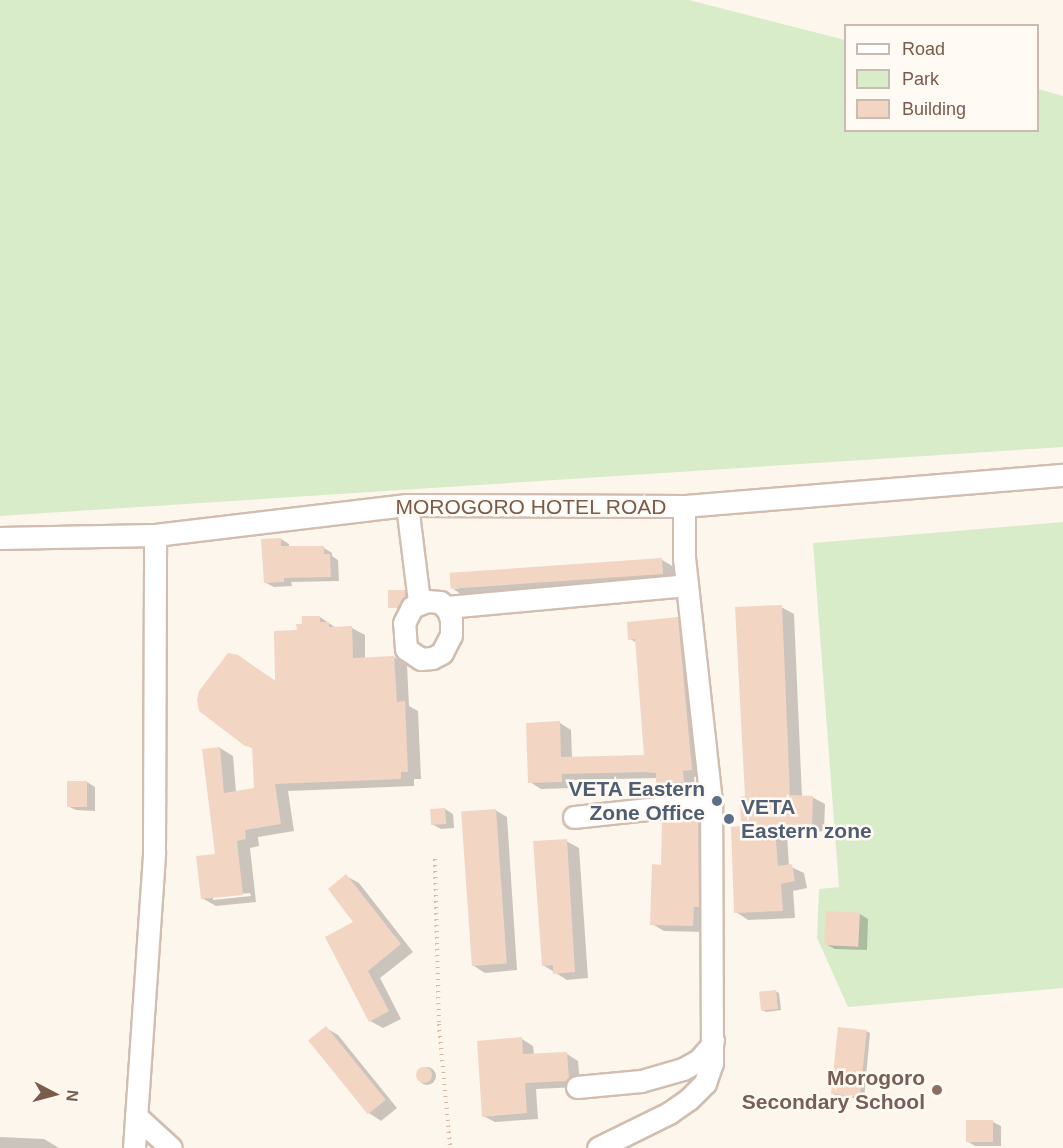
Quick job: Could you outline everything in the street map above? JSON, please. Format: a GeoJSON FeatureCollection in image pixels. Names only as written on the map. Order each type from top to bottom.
{"type":"FeatureCollection","features":[{"type":"Feature","properties":{"kind":"street","name":"MOROGORO HOTEL ROAD"},"geometry":{"type":"LineString","coordinates":[[0,538],[155,535],[407,506],[684,506],[1063,475]]}},
{"type":"Feature","properties":{"kind":"street"},"geometry":{"type":"LineString","coordinates":[[407,506],[419,602]]}},
{"type":"Feature","properties":{"kind":"street"},"geometry":{"type":"LineString","coordinates":[[598,1148],[669,1113],[699,1090],[709,1077],[712,1063],[714,1021],[711,802],[687,585],[684,506]]}},
{"type":"Feature","properties":{"kind":"street"},"geometry":{"type":"LineString","coordinates":[[134,1148],[154,852],[155,535]]}},
{"type":"Feature","properties":{"kind":"street"},"geometry":{"type":"LineString","coordinates":[[446,607],[687,585]]}},
{"type":"Feature","properties":{"kind":"street"},"geometry":{"type":"LineString","coordinates":[[437,601],[446,607],[452,620],[449,642],[437,656],[421,659],[408,651],[403,634],[408,611],[419,602],[437,601]]}},
{"type":"Feature","properties":{"kind":"street"},"geometry":{"type":"LineString","coordinates":[[574,817],[711,802]]}},
{"type":"Feature","properties":{"kind":"street"},"geometry":{"type":"LineString","coordinates":[[577,1087],[641,1081],[694,1064],[712,1045],[714,1021]]}},
{"type":"Feature","properties":{"kind":"street"},"geometry":{"type":"LineString","coordinates":[[136,1116],[171,1148]]}},
{"type":"Feature","properties":{"kind":"path"},"geometry":{"type":"LineString","coordinates":[[435,859],[439,1023],[450,1148]]}},
{"type":"Feature","properties":{"kind":"green space"},"geometry":{"type":"Polygon","coordinates":[[[0,0],[689,0],[844,40],[844,132],[1039,132],[1039,89],[1063,96],[1063,447],[0,516],[0,0]]]}},
{"type":"Feature","properties":{"kind":"green space"},"geometry":{"type":"Polygon","coordinates":[[[1063,522],[1063,988],[848,1007],[817,938],[819,889],[839,887],[813,543],[1063,522]]]}},
{"type":"Feature","properties":{"kind":"building"},"geometry":{"type":"Polygon","coordinates":[[[281,538],[281,546],[324,546],[324,554],[330,554],[331,577],[284,578],[284,582],[264,583],[261,539],[281,538]]]}},
{"type":"Feature","properties":{"kind":"building"},"geometry":{"type":"Polygon","coordinates":[[[662,558],[663,574],[451,589],[450,573],[662,558]]]}},
{"type":"Feature","properties":{"kind":"building"},"geometry":{"type":"Polygon","coordinates":[[[388,590],[405,590],[405,597],[397,608],[388,608],[388,590]]]}},
{"type":"Feature","properties":{"kind":"building"},"geometry":{"type":"Polygon","coordinates":[[[782,605],[790,795],[813,796],[812,825],[775,828],[778,866],[792,864],[795,881],[781,884],[783,911],[734,913],[731,827],[741,826],[740,797],[745,796],[735,607],[782,605]]]}},
{"type":"Feature","properties":{"kind":"building"},"geometry":{"type":"Polygon","coordinates":[[[302,616],[320,616],[320,622],[329,622],[329,627],[352,626],[353,658],[394,656],[397,702],[405,701],[408,772],[401,772],[401,779],[275,784],[281,824],[245,830],[246,839],[237,841],[243,895],[201,899],[196,856],[215,854],[202,749],[220,747],[224,793],[254,788],[252,747],[245,746],[199,711],[197,699],[199,691],[228,653],[238,655],[275,681],[274,631],[297,630],[296,624],[302,624],[302,616]]]}},
{"type":"Feature","properties":{"kind":"building"},"geometry":{"type":"Polygon","coordinates":[[[678,617],[692,770],[683,771],[684,782],[656,783],[656,773],[645,772],[562,774],[562,782],[528,783],[526,723],[560,721],[561,757],[644,755],[635,639],[628,640],[627,622],[678,617]]]}},
{"type":"Feature","properties":{"kind":"building"},"geometry":{"type":"Polygon","coordinates":[[[67,781],[87,781],[87,807],[67,807],[67,781]]]}},
{"type":"Feature","properties":{"kind":"building"},"geometry":{"type":"Polygon","coordinates":[[[445,808],[446,824],[431,825],[430,809],[445,808]]]}},
{"type":"Feature","properties":{"kind":"building"},"geometry":{"type":"Polygon","coordinates":[[[496,809],[507,964],[472,966],[461,811],[496,809]]]}},
{"type":"Feature","properties":{"kind":"building"},"geometry":{"type":"Polygon","coordinates":[[[698,816],[699,907],[694,907],[693,926],[650,925],[652,864],[661,865],[662,820],[698,816]]]}},
{"type":"Feature","properties":{"kind":"building"},"geometry":{"type":"Polygon","coordinates":[[[567,839],[575,972],[553,974],[553,965],[542,966],[533,841],[567,839]]]}},
{"type":"Feature","properties":{"kind":"building"},"geometry":{"type":"Polygon","coordinates":[[[346,874],[401,944],[368,971],[389,1011],[369,1022],[325,937],[353,922],[328,889],[346,874]]]}},
{"type":"Feature","properties":{"kind":"building"},"geometry":{"type":"Polygon","coordinates":[[[826,911],[860,913],[858,947],[824,945],[826,911]]]}},
{"type":"Feature","properties":{"kind":"building"},"geometry":{"type":"Polygon","coordinates":[[[776,990],[778,1009],[761,1011],[759,992],[776,990]]]}},
{"type":"Feature","properties":{"kind":"building"},"geometry":{"type":"Polygon","coordinates":[[[326,1026],[386,1100],[368,1114],[308,1040],[326,1026]]]}},
{"type":"Feature","properties":{"kind":"building"},"geometry":{"type":"Polygon","coordinates":[[[838,1027],[867,1030],[860,1097],[831,1094],[838,1027]]]}},
{"type":"Feature","properties":{"kind":"building"},"geometry":{"type":"Polygon","coordinates":[[[522,1037],[523,1054],[567,1052],[569,1078],[566,1081],[525,1083],[527,1113],[482,1117],[477,1041],[522,1037]]]}},
{"type":"Feature","properties":{"kind":"building"},"geometry":{"type":"Polygon","coordinates":[[[421,1067],[427,1067],[432,1075],[430,1081],[421,1083],[416,1078],[416,1072],[421,1067]]]}},
{"type":"Feature","properties":{"kind":"building"},"geometry":{"type":"Polygon","coordinates":[[[966,1120],[993,1120],[993,1142],[966,1142],[966,1120]]]}},
{"type":"Feature","properties":{"kind":"place","name":"VETA Eastern Zone Office"},"geometry":{"type":"Point","coordinates":[717,801]}},
{"type":"Feature","properties":{"kind":"place","name":"VETA Eastern zone"},"geometry":{"type":"Point","coordinates":[729,819]}},
{"type":"Feature","properties":{"kind":"place","name":"Morogoro Secondary School"},"geometry":{"type":"Point","coordinates":[937,1090]}}]}
